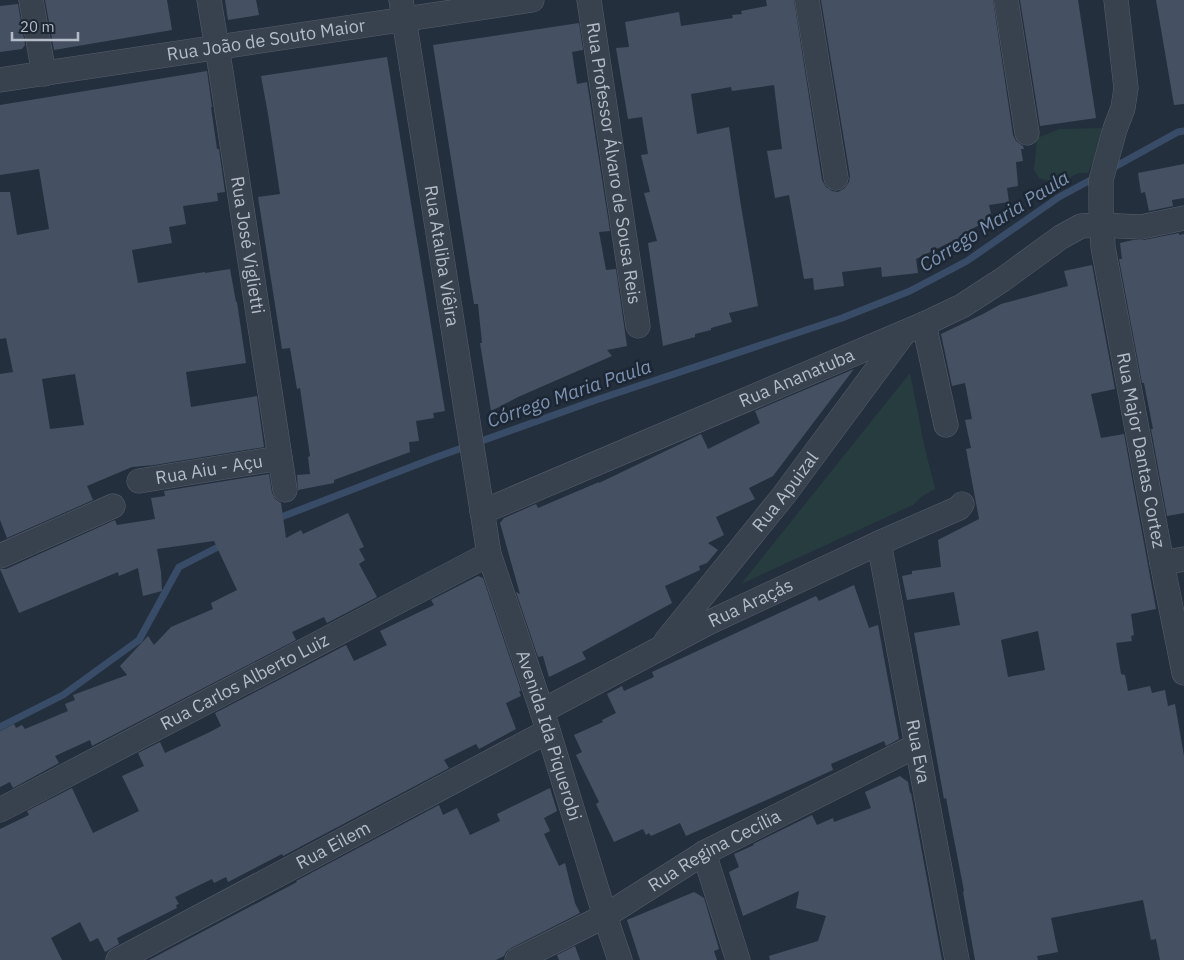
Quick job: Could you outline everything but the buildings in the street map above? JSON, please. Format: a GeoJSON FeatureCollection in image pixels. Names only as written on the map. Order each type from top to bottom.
{"type":"FeatureCollection","features":[{"type":"Feature","properties":{"kind":"street"},"geometry":{"type":"LineString","coordinates":[[31,0],[44,74]]}},
{"type":"Feature","properties":{"kind":"street","name":"Rua José Viglietti"},"geometry":{"type":"LineString","coordinates":[[209,0],[218,48],[285,490]]}},
{"type":"Feature","properties":{"kind":"street","name":"Rua João de Souto Maior"},"geometry":{"type":"LineString","coordinates":[[0,80],[218,48],[402,10],[532,0]]}},
{"type":"Feature","properties":{"kind":"street","name":"Rua Professor Álvaro de Sousa Reis"},"geometry":{"type":"LineString","coordinates":[[589,0],[638,326]]}},
{"type":"Feature","properties":{"kind":"street"},"geometry":{"type":"LineString","coordinates":[[806,0],[836,178]]}},
{"type":"Feature","properties":{"kind":"street"},"geometry":{"type":"LineString","coordinates":[[1006,0],[1027,134]]}},
{"type":"Feature","properties":{"kind":"street","name":"Rua Major Dantas Cortez"},"geometry":{"type":"LineString","coordinates":[[1116,0],[1126,99],[1100,180],[1103,247],[1151,498],[1173,561],[1184,673]]}},
{"type":"Feature","properties":{"kind":"street","name":"Rua Ataliba Viêira"},"geometry":{"type":"LineString","coordinates":[[402,10],[482,512]]}},
{"type":"Feature","properties":{"kind":"street","name":"Rua Ananatuba"},"geometry":{"type":"LineString","coordinates":[[482,512],[962,306],[1002,280],[1061,237],[1081,226],[1141,227],[1184,218]]}},
{"type":"Feature","properties":{"kind":"street"},"geometry":{"type":"LineString","coordinates":[[914,328],[946,425]]}},
{"type":"Feature","properties":{"kind":"street","name":"Rua Apuizal"},"geometry":{"type":"LineString","coordinates":[[661,647],[784,495],[914,328]]}},
{"type":"Feature","properties":{"kind":"street","name":"Rua Aiu - Açu"},"geometry":{"type":"LineString","coordinates":[[139,481],[280,458]]}},
{"type":"Feature","properties":{"kind":"street","name":"Rua Araçás"},"geometry":{"type":"LineString","coordinates":[[545,721],[661,647],[708,623],[959,508],[962,504]]}},
{"type":"Feature","properties":{"kind":"street"},"geometry":{"type":"LineString","coordinates":[[0,556],[113,506]]}},
{"type":"Feature","properties":{"kind":"street","name":"Avenida Ida Piquerobi"},"geometry":{"type":"LineString","coordinates":[[482,512],[489,554],[545,721],[604,916],[620,960]]}},
{"type":"Feature","properties":{"kind":"street","name":"Rua Eva"},"geometry":{"type":"LineString","coordinates":[[880,543],[957,960]]}},
{"type":"Feature","properties":{"kind":"street","name":"Rua Carlos Alberto Luiz"},"geometry":{"type":"LineString","coordinates":[[0,810],[489,554]]}},
{"type":"Feature","properties":{"kind":"street","name":"Rua Eilem"},"geometry":{"type":"LineString","coordinates":[[118,960],[545,721]]}},
{"type":"Feature","properties":{"kind":"street","name":"Rua Regina Cecília"},"geometry":{"type":"LineString","coordinates":[[517,960],[604,916],[704,853],[916,746]]}},
{"type":"Feature","properties":{"kind":"street"},"geometry":{"type":"LineString","coordinates":[[704,853],[738,960]]}},
{"type":"Feature","properties":{"kind":"green space"},"geometry":{"type":"Polygon","coordinates":[[[1107,128],[1088,173],[1078,173],[1058,184],[1039,178],[1034,170],[1037,138],[1059,129],[1107,128]]]}},
{"type":"Feature","properties":{"kind":"green space"},"geometry":{"type":"Polygon","coordinates":[[[910,373],[935,489],[921,497],[913,505],[741,584],[910,373]]]}},
{"type":"Feature","properties":{"kind":"waterway","name":"Córrego Maria Paula"},"geometry":{"type":"LineString","coordinates":[[1109,170],[1178,132],[1184,131]]}},
{"type":"Feature","properties":{"kind":"waterway","name":"Córrego Maria Paula"},"geometry":{"type":"LineString","coordinates":[[276,519],[434,458],[596,400],[842,318],[910,291],[967,261],[1059,197],[1098,176]]}},
{"type":"Feature","properties":{"kind":"waterway","name":"Córrego Maria Paula"},"geometry":{"type":"LineString","coordinates":[[0,727],[63,695],[139,640],[179,567],[224,544]]}}]}
